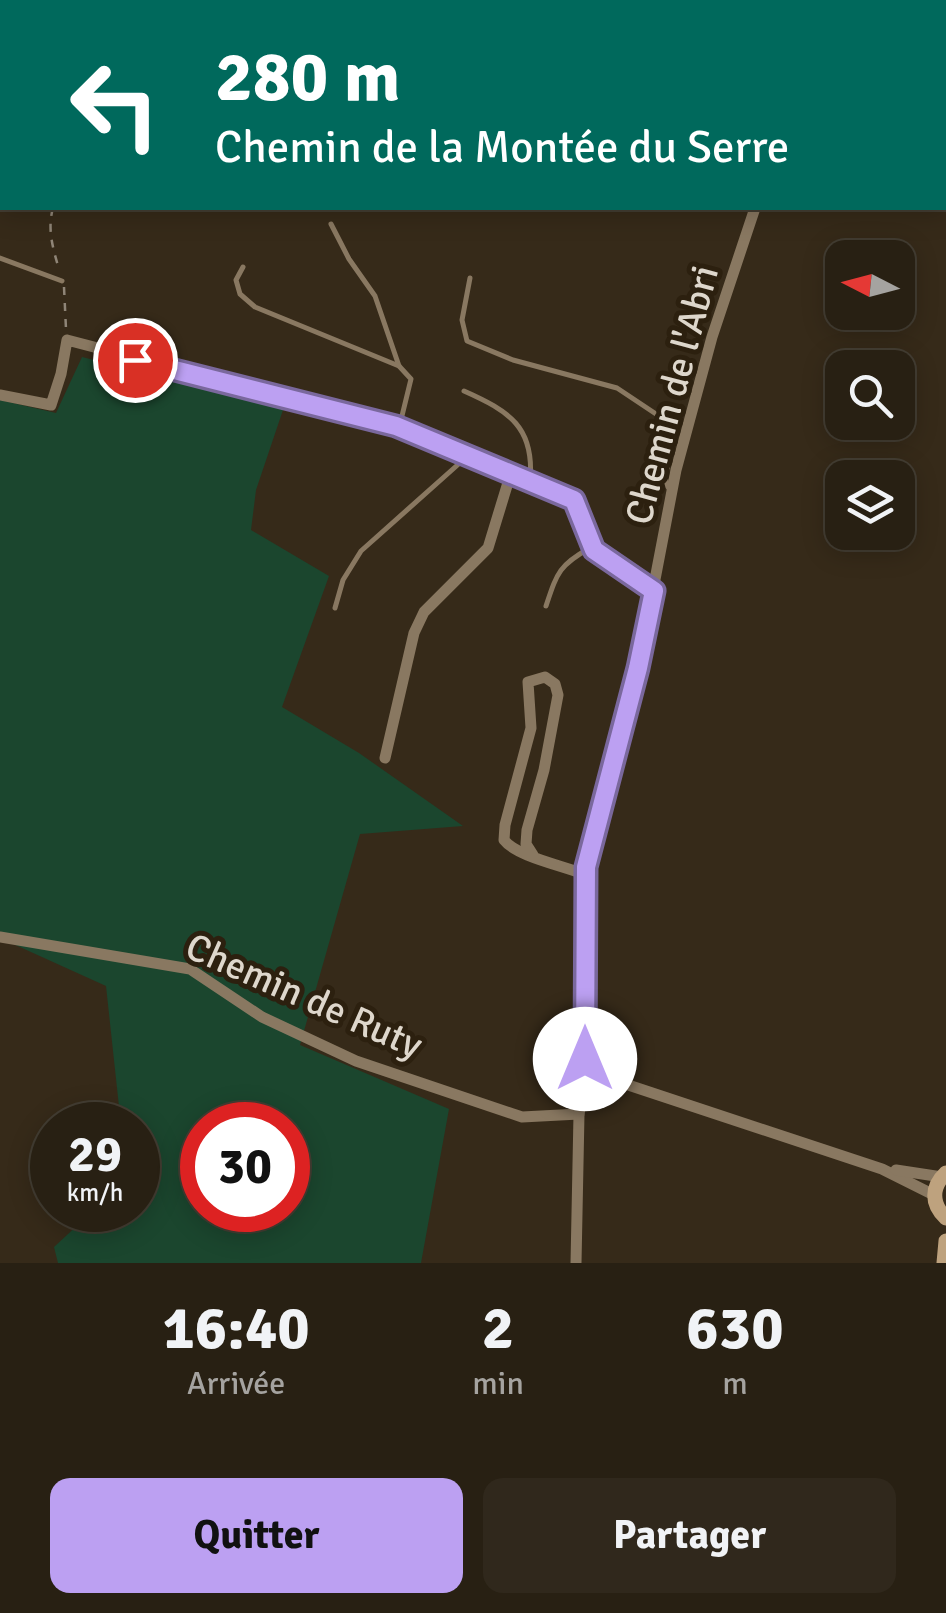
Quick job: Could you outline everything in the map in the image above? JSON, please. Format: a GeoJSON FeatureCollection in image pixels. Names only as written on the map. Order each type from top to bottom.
{"type":"FeatureCollection","features":[{"type":"Feature","properties":{"kind":"main road"},"geometry":{"type":"LineString","coordinates":[[944,1175],[934,1195],[946,1218]]}},
{"type":"Feature","properties":{"kind":"main road"},"geometry":{"type":"LineString","coordinates":[[944,1263],[946,1241]]}},
{"type":"Feature","properties":{"kind":"street","name":"Chemin de l'Abri"},"geometry":{"type":"LineString","coordinates":[[576,1263],[579,1114],[586,1071],[586,874],[638,668],[676,470],[712,337],[754,210]]}},
{"type":"Feature","properties":{"kind":"street"},"geometry":{"type":"LineString","coordinates":[[0,395],[51,405],[67,340],[398,427],[574,500],[601,557],[654,591]]}},
{"type":"Feature","properties":{"kind":"street"},"geometry":{"type":"LineString","coordinates":[[385,758],[414,633],[424,612],[488,548],[510,476]]}},
{"type":"Feature","properties":{"kind":"street"},"geometry":{"type":"LineString","coordinates":[[533,855],[526,844],[527,830],[544,770],[558,695],[554,684],[545,677],[528,682],[531,728],[504,840],[510,847],[586,874]]}},
{"type":"Feature","properties":{"kind":"street","name":"Chemin de Ruty"},"geometry":{"type":"LineString","coordinates":[[0,937],[190,969],[262,1017],[356,1061],[522,1117],[579,1114]]}},
{"type":"Feature","properties":{"kind":"street"},"geometry":{"type":"LineString","coordinates":[[586,1071],[882,1168],[934,1195]]}},
{"type":"Feature","properties":{"kind":"street"},"geometry":{"type":"LineString","coordinates":[[882,1168],[944,1175]]}},
{"type":"Feature","properties":{"kind":"lane"},"geometry":{"type":"LineString","coordinates":[[330,224],[348,260],[375,296],[399,366],[411,379],[398,427]]}},
{"type":"Feature","properties":{"kind":"lane"},"geometry":{"type":"LineString","coordinates":[[0,258],[62,281]]}},
{"type":"Feature","properties":{"kind":"lane"},"geometry":{"type":"LineString","coordinates":[[243,267],[236,280],[240,294],[255,307],[399,366]]}},
{"type":"Feature","properties":{"kind":"lane"},"geometry":{"type":"LineString","coordinates":[[470,278],[462,320],[467,340],[513,360],[617,388],[665,420],[673,441],[666,477],[672,499]]}},
{"type":"Feature","properties":{"kind":"lane"},"geometry":{"type":"LineString","coordinates":[[464,391],[510,416],[528,439],[532,456],[530,484]]}},
{"type":"Feature","properties":{"kind":"lane"},"geometry":{"type":"LineString","coordinates":[[335,608],[343,580],[361,551],[462,461],[474,459]]}},
{"type":"Feature","properties":{"kind":"lane"},"geometry":{"type":"LineString","coordinates":[[546,606],[558,570],[593,547]]}},
{"type":"Feature","properties":{"kind":"green space"},"geometry":{"type":"Polygon","coordinates":[[[82,357],[284,407],[256,490],[251,530],[329,576],[282,707],[359,753],[463,826],[360,834],[300,1045],[449,1109],[421,1263],[58,1263],[54,1247],[70,1232],[160,1232],[160,1102],[119,1102],[106,986],[0,938],[0,400],[56,413],[82,357]]]}},
{"type":"Feature","properties":{"kind":"route"},"geometry":{"type":"LineString","coordinates":[[135,360],[396,426],[574,500],[594,550],[654,591],[586,867],[585,1059]]}}]}
